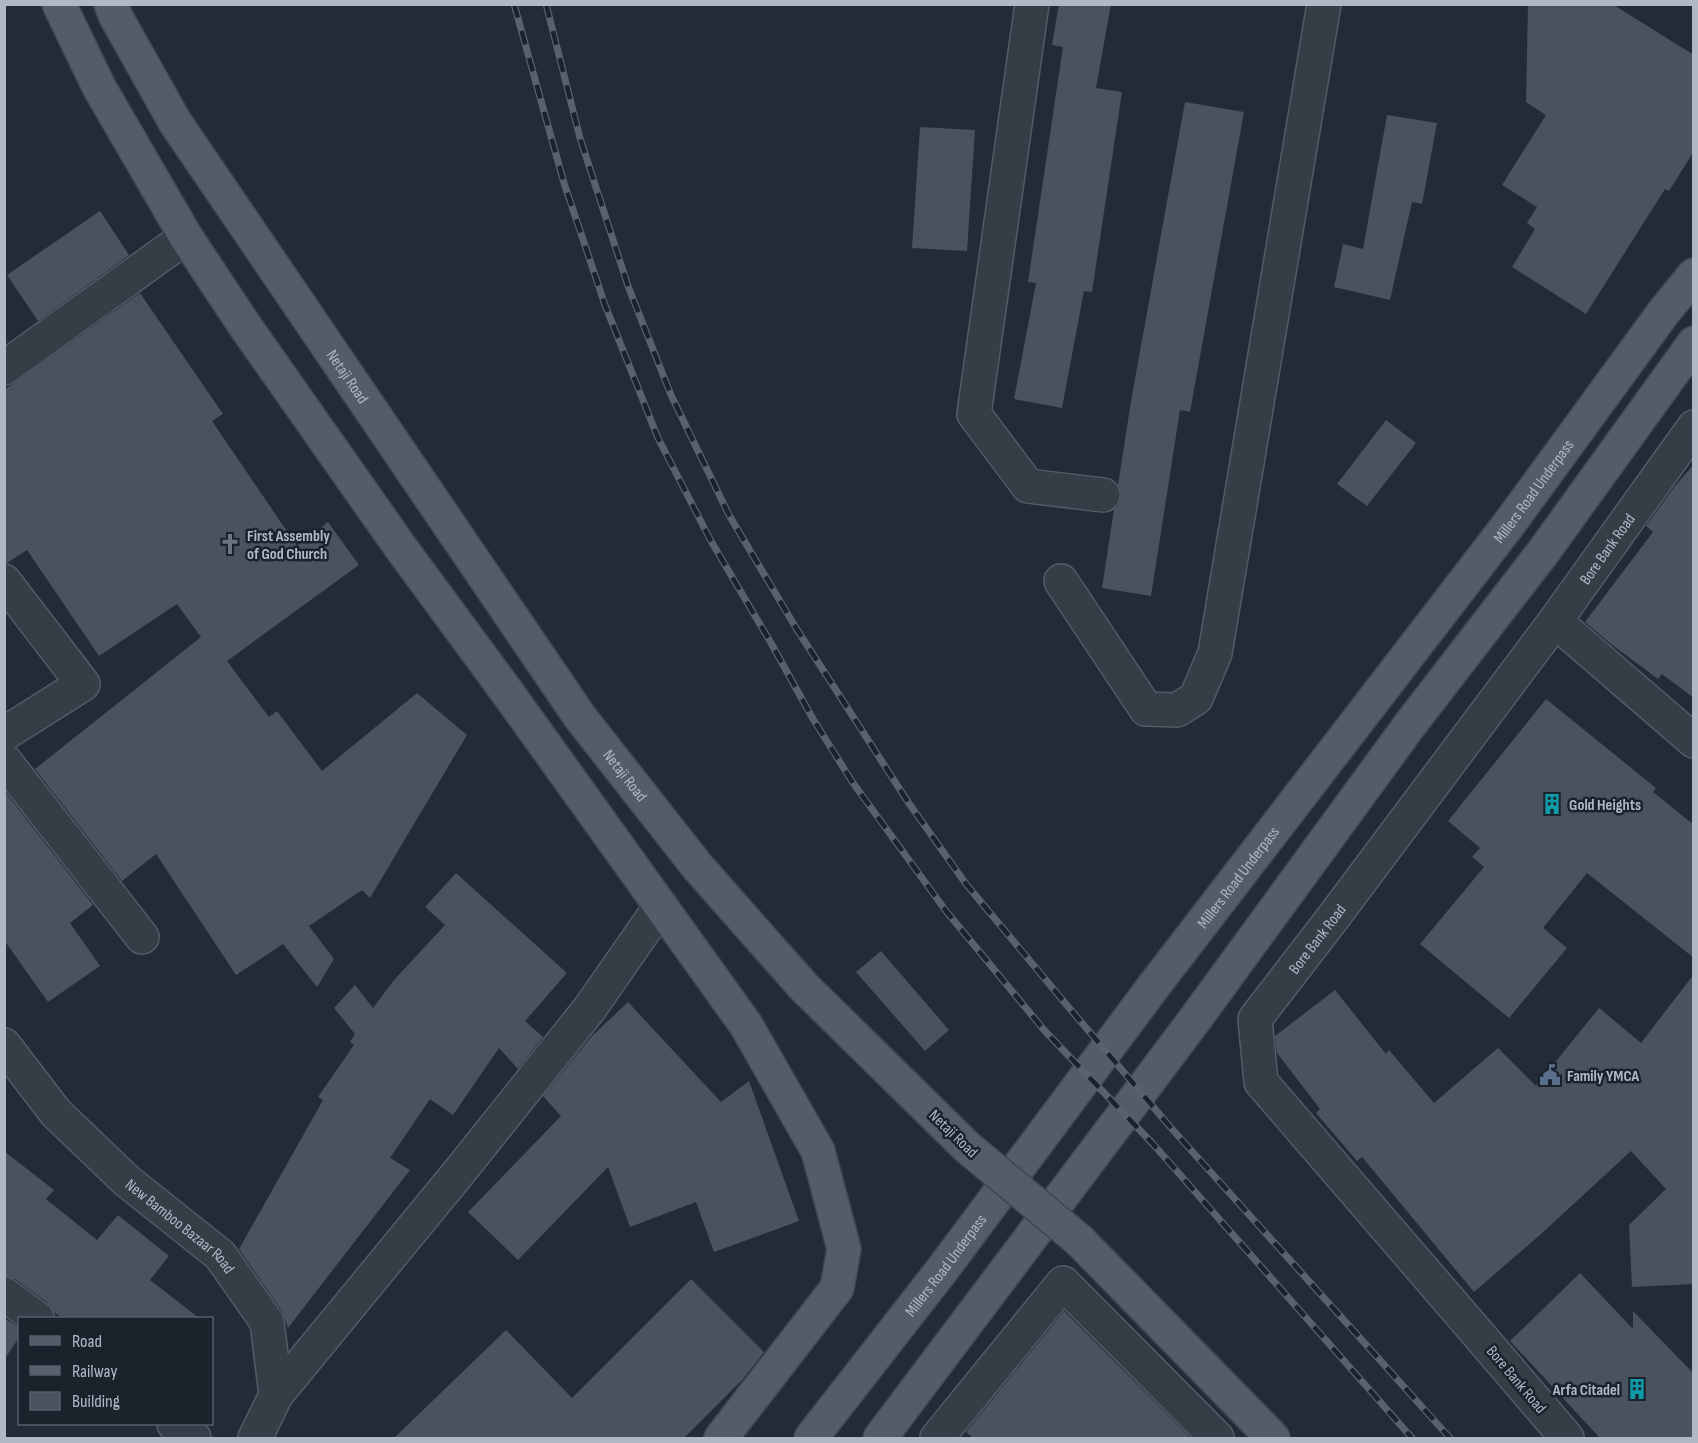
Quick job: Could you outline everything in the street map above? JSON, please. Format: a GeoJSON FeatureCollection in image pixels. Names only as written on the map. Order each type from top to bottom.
{"type":"FeatureCollection","features":[{"type":"Feature","properties":{"kind":"main road"},"geometry":{"type":"LineString","coordinates":[[59,4],[99,87],[186,237],[245,326],[394,538],[746,1025],[818,1151],[843,1249],[837,1288],[721,1438]]}},
{"type":"Feature","properties":{"kind":"main road","name":"Netaji Road"},"geometry":{"type":"LineString","coordinates":[[111,4],[116,17],[175,122],[580,717],[697,866],[803,986],[967,1147],[1079,1240],[1273,1438]]}},
{"type":"Feature","properties":{"kind":"main road","name":"Millers Road Underpass"},"geometry":{"type":"LineString","coordinates":[[811,1438],[942,1270],[1153,987],[1509,524],[1663,313],[1694,275]]}},
{"type":"Feature","properties":{"kind":"main road"},"geometry":{"type":"LineString","coordinates":[[880,1438],[1193,1022],[1409,726],[1544,551],[1694,343]]}},
{"type":"Feature","properties":{"kind":"street"},"geometry":{"type":"LineString","coordinates":[[1032,4],[974,414],[1028,486],[1103,495]]}},
{"type":"Feature","properties":{"kind":"street"},"geometry":{"type":"LineString","coordinates":[[1061,581],[1146,709],[1177,710],[1196,698],[1215,653],[1324,4]]}},
{"type":"Feature","properties":{"kind":"street"},"geometry":{"type":"LineString","coordinates":[[4,368],[186,237]]}},
{"type":"Feature","properties":{"kind":"street","name":"Bore Bank Road"},"geometry":{"type":"LineString","coordinates":[[1567,1438],[1261,1082],[1255,1020],[1555,621],[1694,427]]}},
{"type":"Feature","properties":{"kind":"street"},"geometry":{"type":"LineString","coordinates":[[4,581],[83,684],[4,734]]}},
{"type":"Feature","properties":{"kind":"street"},"geometry":{"type":"LineString","coordinates":[[1555,621],[1694,741]]}},
{"type":"Feature","properties":{"kind":"street"},"geometry":{"type":"LineString","coordinates":[[4,760],[142,937]]}},
{"type":"Feature","properties":{"kind":"street"},"geometry":{"type":"LineString","coordinates":[[255,1438],[276,1395],[590,1008],[661,906]]}},
{"type":"Feature","properties":{"kind":"street","name":"New Bamboo Bazaar Road"},"geometry":{"type":"LineString","coordinates":[[4,1045],[56,1113],[127,1181],[220,1255],[267,1322],[276,1395]]}},
{"type":"Feature","properties":{"kind":"street"},"geometry":{"type":"LineString","coordinates":[[944,1436],[1063,1283],[1217,1438]]}},
{"type":"Feature","properties":{"kind":"street"},"geometry":{"type":"LineString","coordinates":[[4,1294],[36,1317]]}},
{"type":"Feature","properties":{"kind":"street"},"geometry":{"type":"LineString","coordinates":[[175,1425],[194,1438]]}},
{"type":"Feature","properties":{"kind":"building"},"geometry":{"type":"Polygon","coordinates":[[[1059,4],[1111,4],[1096,88],[1122,92],[1092,292],[1084,291],[1062,408],[1014,399],[1036,283],[1028,282],[1063,47],[1052,45],[1059,4]]]}},
{"type":"Feature","properties":{"kind":"building"},"geometry":{"type":"Polygon","coordinates":[[[1528,4],[1612,4],[1694,55],[1694,151],[1669,191],[1665,189],[1586,314],[1512,267],[1535,229],[1527,223],[1537,207],[1502,185],[1546,115],[1526,102],[1528,4]]]}},
{"type":"Feature","properties":{"kind":"building"},"geometry":{"type":"Polygon","coordinates":[[[1185,102],[1244,112],[1190,412],[1180,410],[1151,596],[1102,588],[1114,509],[1121,498],[1118,485],[1131,401],[1185,102]]]}},
{"type":"Feature","properties":{"kind":"building"},"geometry":{"type":"Polygon","coordinates":[[[1387,115],[1437,123],[1422,204],[1412,202],[1390,300],[1334,287],[1343,244],[1363,249],[1387,115]]]}},
{"type":"Feature","properties":{"kind":"building"},"geometry":{"type":"Polygon","coordinates":[[[920,127],[975,130],[967,251],[912,248],[920,127]]]}},
{"type":"Feature","properties":{"kind":"building"},"geometry":{"type":"Polygon","coordinates":[[[100,211],[129,255],[38,321],[7,275],[100,211]]]}},
{"type":"Feature","properties":{"kind":"building"},"geometry":{"type":"Polygon","coordinates":[[[140,293],[223,414],[212,421],[297,546],[328,522],[359,565],[227,661],[269,717],[277,711],[322,771],[417,693],[467,735],[370,898],[362,890],[309,926],[334,959],[317,987],[283,944],[236,975],[156,854],[122,881],[35,769],[201,637],[177,604],[99,656],[27,550],[4,563],[4,390],[140,293]]]}},
{"type":"Feature","properties":{"kind":"building"},"geometry":{"type":"Polygon","coordinates":[[[1386,420],[1416,443],[1367,506],[1337,484],[1386,420]]]}},
{"type":"Feature","properties":{"kind":"building"},"geometry":{"type":"Polygon","coordinates":[[[1694,464],[1694,698],[1662,674],[1658,679],[1585,622],[1653,532],[1646,526],[1694,464]]]}},
{"type":"Feature","properties":{"kind":"building"},"geometry":{"type":"Polygon","coordinates":[[[1546,699],[1656,788],[1653,792],[1694,825],[1694,958],[1587,873],[1543,928],[1567,948],[1509,1018],[1420,944],[1484,867],[1472,857],[1480,848],[1448,821],[1546,699]]]}},
{"type":"Feature","properties":{"kind":"building"},"geometry":{"type":"Polygon","coordinates":[[[6,793],[93,905],[70,923],[100,966],[48,1002],[4,940],[6,793]]]}},
{"type":"Feature","properties":{"kind":"building"},"geometry":{"type":"Polygon","coordinates":[[[456,873],[567,973],[525,1021],[543,1037],[518,1069],[499,1048],[453,1115],[430,1099],[390,1158],[410,1170],[288,1328],[282,1311],[239,1249],[323,1100],[318,1097],[354,1045],[350,1042],[355,1034],[334,1008],[355,985],[373,1008],[394,980],[445,925],[425,907],[456,873]]]}},
{"type":"Feature","properties":{"kind":"building"},"geometry":{"type":"Polygon","coordinates":[[[881,951],[949,1030],[925,1051],[856,972],[881,951]]]}},
{"type":"Feature","properties":{"kind":"building"},"geometry":{"type":"Polygon","coordinates":[[[1694,974],[1694,1284],[1632,1287],[1629,1225],[1666,1189],[1631,1151],[1474,1292],[1362,1157],[1357,1161],[1316,1113],[1320,1109],[1277,1053],[1275,1036],[1335,990],[1386,1054],[1389,1050],[1434,1103],[1498,1048],[1536,1086],[1599,1008],[1641,1043],[1694,974]]]}},
{"type":"Feature","properties":{"kind":"building"},"geometry":{"type":"Polygon","coordinates":[[[628,1002],[721,1102],[749,1081],[799,1221],[714,1252],[696,1202],[630,1227],[608,1167],[518,1260],[468,1212],[561,1116],[543,1096],[592,1036],[628,1002]]]}},
{"type":"Feature","properties":{"kind":"building"},"geometry":{"type":"Polygon","coordinates":[[[4,1151],[54,1190],[46,1199],[97,1240],[118,1215],[169,1256],[150,1280],[198,1317],[61,1317],[48,1303],[15,1279],[4,1276],[4,1151]]]}},
{"type":"Feature","properties":{"kind":"building"},"geometry":{"type":"Polygon","coordinates":[[[1580,1273],[1633,1329],[1633,1311],[1694,1374],[1694,1438],[1600,1438],[1510,1341],[1580,1273]]]}},
{"type":"Feature","properties":{"kind":"building"},"geometry":{"type":"Polygon","coordinates":[[[691,1279],[764,1352],[743,1379],[684,1438],[394,1438],[506,1330],[572,1398],[691,1279]]]}},
{"type":"Feature","properties":{"kind":"building"},"geometry":{"type":"Polygon","coordinates":[[[1064,1311],[1191,1438],[973,1438],[966,1432],[1064,1311]]]}},
{"type":"Feature","properties":{"kind":"building"},"geometry":{"type":"Polygon","coordinates":[[[4,1318],[18,1327],[18,1339],[4,1360],[4,1318]]]}},
{"type":"Feature","properties":{"kind":"railway"},"geometry":{"type":"LineString","coordinates":[[514,4],[564,183],[605,305],[658,438],[711,541],[813,719],[853,783],[946,911],[1044,1030],[1153,1144],[1412,1438]]}},
{"type":"Feature","properties":{"kind":"railway"},"geometry":{"type":"LineString","coordinates":[[546,4],[580,138],[628,286],[671,395],[729,515],[796,628],[908,802],[966,884],[1172,1129],[1450,1438]]}},
{"type":"Feature","properties":{"kind":"place","name":"First Assembly of God Church"},"geometry":{"type":"Point","coordinates":[230,544]}},
{"type":"Feature","properties":{"kind":"place","name":"Gold Heights"},"geometry":{"type":"Point","coordinates":[1552,804]}},
{"type":"Feature","properties":{"kind":"place","name":"Family YMCA"},"geometry":{"type":"Point","coordinates":[1550,1075]}},
{"type":"Feature","properties":{"kind":"place","name":"Arfa Citadel"},"geometry":{"type":"Point","coordinates":[1637,1389]}}]}
